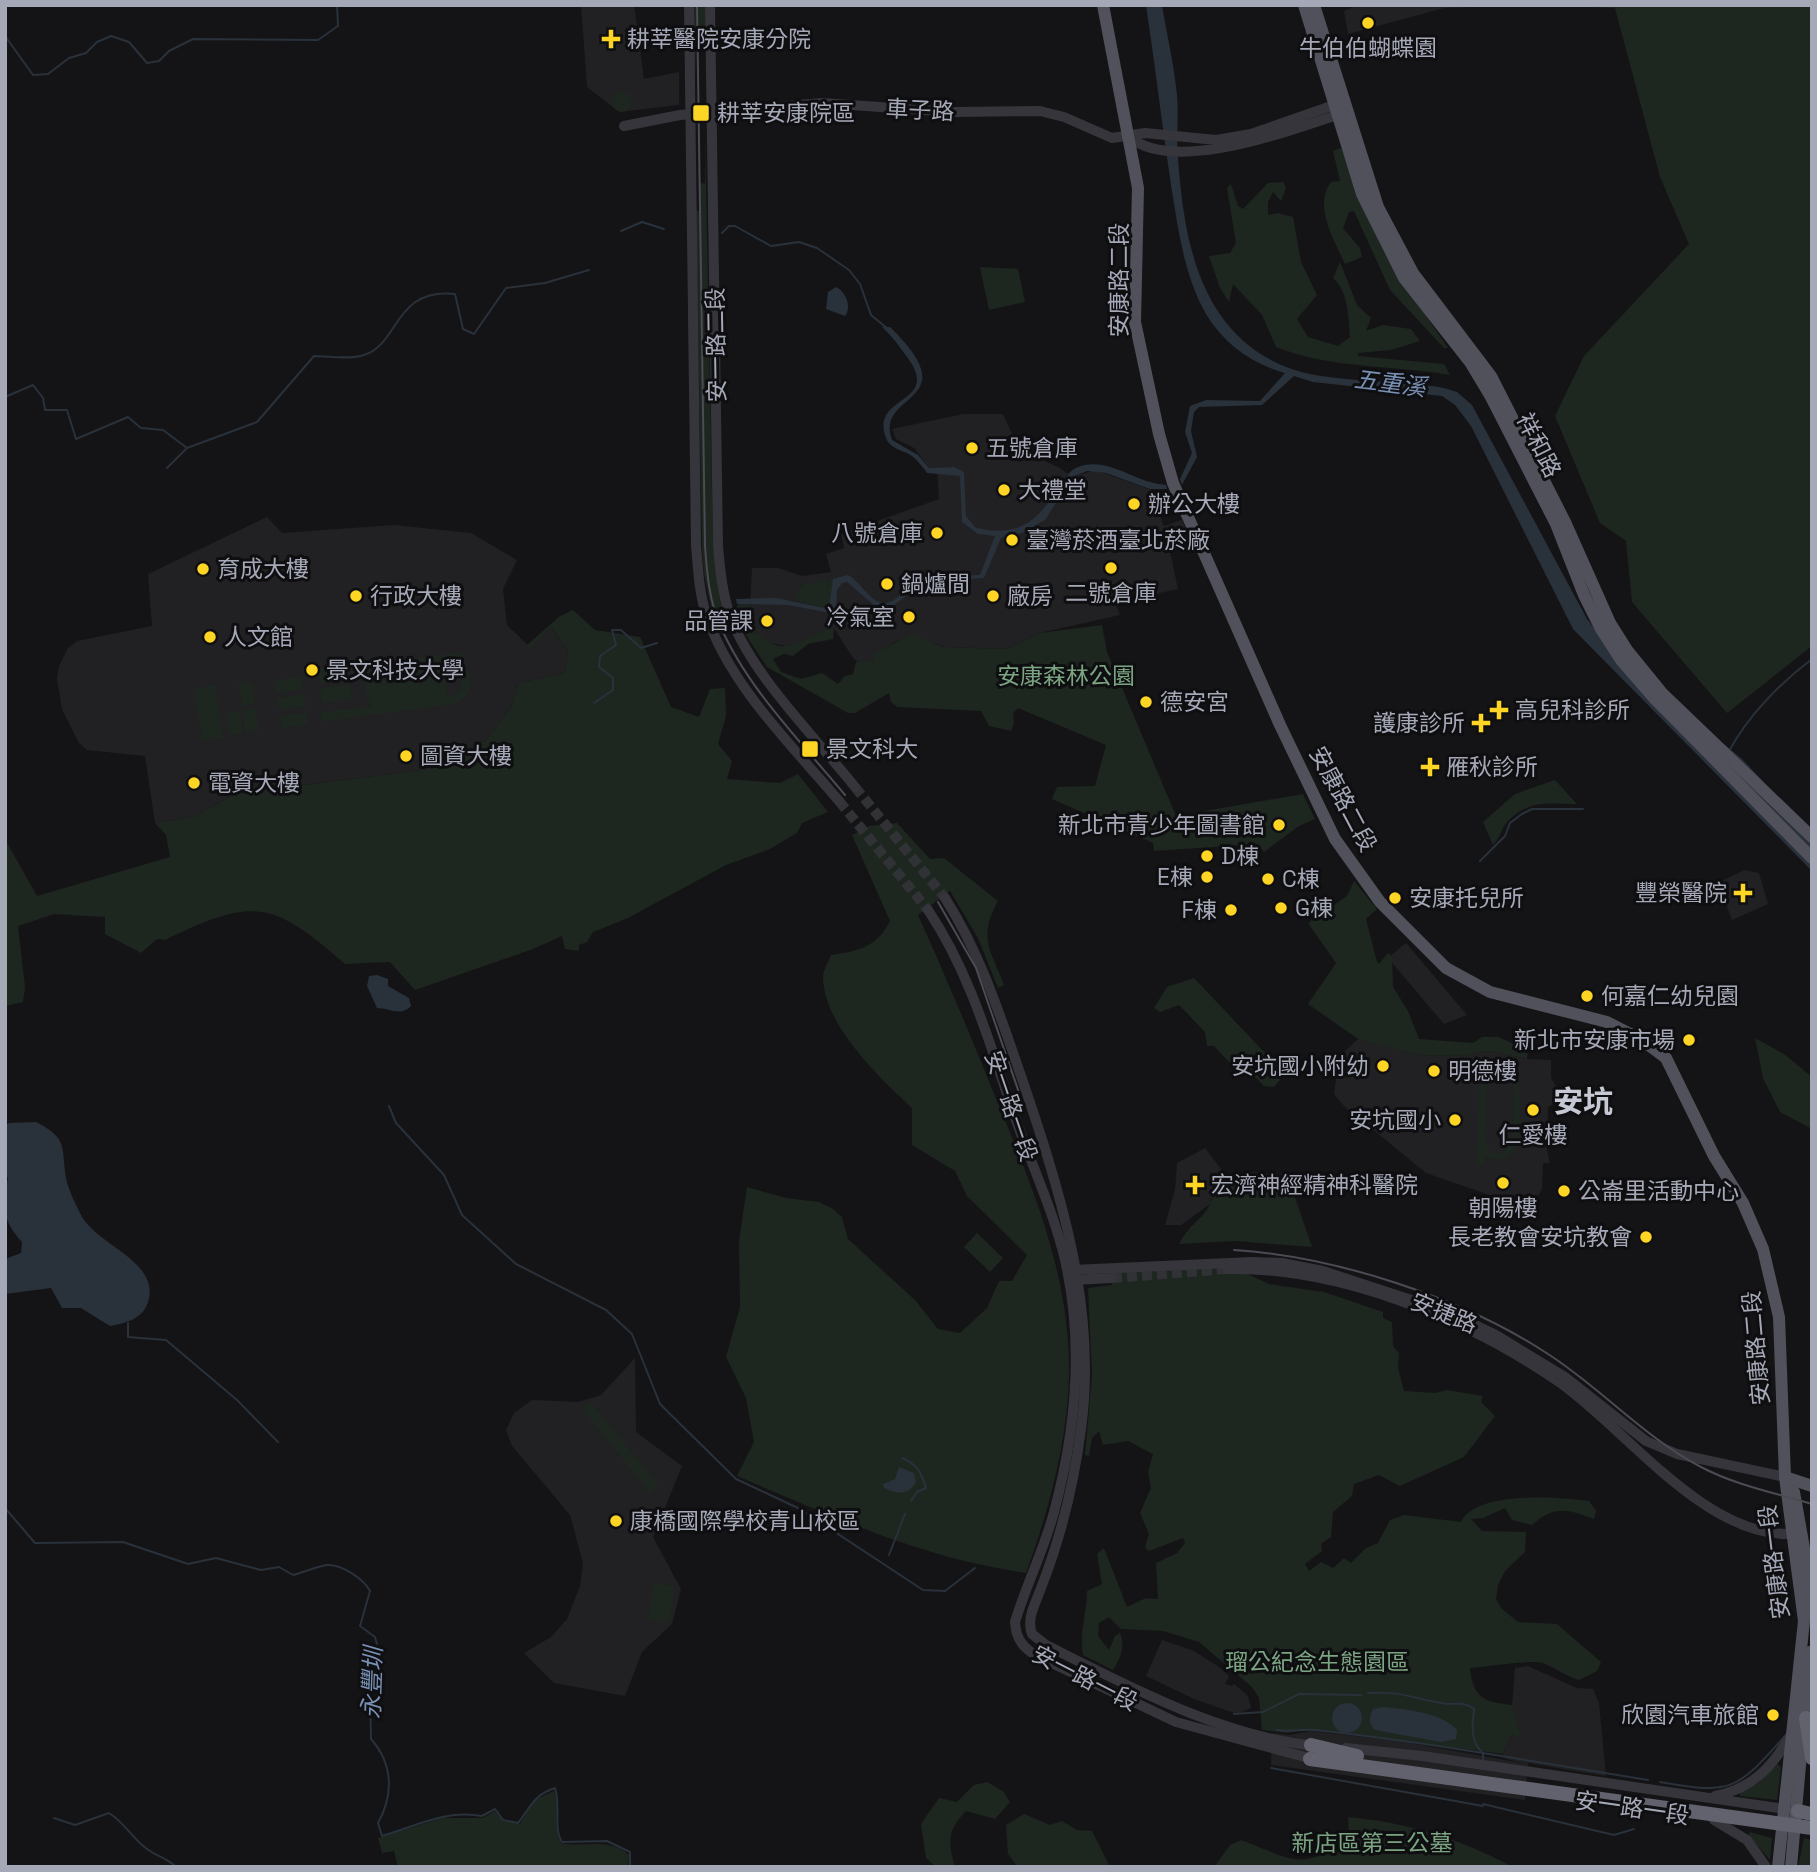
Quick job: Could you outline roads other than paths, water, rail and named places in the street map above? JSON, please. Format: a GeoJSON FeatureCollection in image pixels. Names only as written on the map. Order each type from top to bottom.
{"type":"FeatureCollection","features":[{"type":"Feature","properties":{"kind":"highway"},"geometry":{"type":"LineString","coordinates":[[1806,1718],[1812,1758]]}},
{"type":"Feature","properties":{"kind":"highway"},"geometry":{"type":"LineString","coordinates":[[1311,1752],[1812,1821]]}},
{"type":"Feature","properties":{"kind":"highway"},"geometry":{"type":"LineString","coordinates":[[1311,1752],[1812,1828]]}},
{"type":"Feature","properties":{"kind":"highway"},"geometry":{"type":"LineString","coordinates":[[1789,1831],[1812,1835]]}},
{"type":"Feature","properties":{"kind":"main road","name":"安康路二段"},"geometry":{"type":"LineString","coordinates":[[1103,5],[1140,208],[1135,322],[1159,434],[1173,483],[1312,793],[1335,839],[1380,902],[1446,968],[1490,992],[1607,1022],[1642,1040],[1666,1058],[1714,1156],[1743,1203],[1763,1249],[1779,1317],[1785,1477]]}},
{"type":"Feature","properties":{"kind":"main road","name":"祥和路"},"geometry":{"type":"LineString","coordinates":[[1304,5],[1372,192],[1413,272],[1491,376],[1565,522],[1599,602],[1627,650],[1649,684],[1727,762],[1812,858]]}},
{"type":"Feature","properties":{"kind":"main road","name":"祥和路"},"geometry":{"type":"LineString","coordinates":[[1314,5],[1340,108]]}},
{"type":"Feature","properties":{"kind":"main road","name":"祥和路"},"geometry":{"type":"LineString","coordinates":[[1727,762],[1812,837]]}},
{"type":"Feature","properties":{"kind":"main road"},"geometry":{"type":"LineString","coordinates":[[1785,1477],[1812,1486]]}},
{"type":"Feature","properties":{"kind":"main road","name":"安康路一段"},"geometry":{"type":"LineString","coordinates":[[1778,1867],[1798,1811],[1806,1718],[1811,1598],[1804,1531],[1794,1490],[1785,1477]]}},
{"type":"Feature","properties":{"kind":"main road","name":"安康路一段"},"geometry":{"type":"LineString","coordinates":[[1798,1811],[1794,1729],[1804,1621],[1804,1531]]}},
{"type":"Feature","properties":{"kind":"main road"},"geometry":{"type":"LineString","coordinates":[[1811,1598],[1812,1592]]}},
{"type":"Feature","properties":{"kind":"main road","name":"安康路一段"},"geometry":{"type":"LineString","coordinates":[[1789,1831],[1791,1867]]}},
{"type":"Feature","properties":{"kind":"street","name":"安一路二段"},"geometry":{"type":"LineString","coordinates":[[689,5],[696,545],[701,597],[721,650],[777,727],[839,801]]}},
{"type":"Feature","properties":{"kind":"street","name":"安一路二段"},"geometry":{"type":"LineString","coordinates":[[710,5],[720,572],[730,615],[763,674],[855,787]]}},
{"type":"Feature","properties":{"kind":"street","name":"車子路"},"geometry":{"type":"LineString","coordinates":[[624,126],[691,114],[822,103],[953,112],[1040,111],[1064,117],[1104,136],[1129,138],[1140,146],[1185,151],[1221,148],[1287,134],[1340,108]]}},
{"type":"Feature","properties":{"kind":"street","name":"安一路一段"},"geometry":{"type":"LineString","coordinates":[[945,898],[971,942],[992,991],[1045,1146],[1072,1275],[1085,1374],[1064,1518],[1030,1622],[1032,1633],[1045,1645],[1181,1710],[1311,1752],[1354,1772],[1789,1831]]}},
{"type":"Feature","properties":{"kind":"street","name":"安一路一段"},"geometry":{"type":"LineString","coordinates":[[928,910],[954,952],[974,998],[1072,1275]]}},
{"type":"Feature","properties":{"kind":"street","name":"安捷路"},"geometry":{"type":"LineString","coordinates":[[1228,1269],[1252,1265]]}},
{"type":"Feature","properties":{"kind":"street","name":"安捷路"},"geometry":{"type":"LineString","coordinates":[[1072,1275],[1252,1265],[1323,1271],[1448,1312],[1527,1352],[1565,1377],[1672,1480],[1710,1508],[1754,1527],[1804,1531]]}},
{"type":"Feature","properties":{"kind":"street"},"geometry":{"type":"LineString","coordinates":[[1072,1275],[1112,1278]]}},
{"type":"Feature","properties":{"kind":"street","name":"安捷路"},"geometry":{"type":"LineString","coordinates":[[1616,1425],[1677,1454],[1785,1477]]}},
{"type":"Feature","properties":{"kind":"street","name":"安一路一段"},"geometry":{"type":"LineString","coordinates":[[1073,1448],[1053,1516],[1015,1622],[1016,1631],[1024,1647],[1039,1657],[1176,1722],[1311,1752],[1422,1756],[1798,1811]]}},
{"type":"Feature","properties":{"kind":"street"},"geometry":{"type":"LineString","coordinates":[[1706,1797],[1733,1791],[1756,1780],[1774,1762],[1794,1729]]}},
{"type":"Feature","properties":{"kind":"street"},"geometry":{"type":"LineString","coordinates":[[1651,1811],[1654,1790]]}},
{"type":"Feature","properties":{"kind":"street"},"geometry":{"type":"LineString","coordinates":[[1714,1820],[1747,1839],[1766,1867]]}},
{"type":"Feature","properties":{"kind":"water","name":"五重溪"},"geometry":{"type":"Polygon","coordinates":[[[1146,5],[1162,5],[1176,84],[1177,150],[1185,221],[1202,281],[1216,308],[1234,331],[1257,351],[1286,367],[1341,379],[1444,388],[1457,392],[1472,405],[1587,619],[1598,633],[1680,708],[1742,759],[1812,833],[1812,871],[1573,629],[1471,426],[1455,405],[1442,396],[1313,382],[1294,376],[1262,405],[1199,407],[1194,412],[1191,431],[1197,457],[1182,485],[1180,479],[1192,453],[1185,432],[1190,406],[1206,400],[1260,401],[1285,373],[1250,358],[1221,335],[1206,314],[1192,284],[1176,218],[1146,5]]]}},
{"type":"Feature","properties":{"kind":"water"},"geometry":{"type":"Polygon","coordinates":[[[836,287],[843,292],[847,300],[845,316],[826,309],[828,292],[836,287]]]}},
{"type":"Feature","properties":{"kind":"water"},"geometry":{"type":"Polygon","coordinates":[[[882,327],[890,327],[912,352],[922,371],[921,384],[895,413],[890,424],[892,440],[918,455],[929,468],[954,467],[964,472],[966,516],[976,528],[1005,530],[1026,524],[1043,509],[1070,472],[1078,467],[1111,467],[1143,480],[1166,485],[1167,489],[1150,489],[1106,473],[1087,471],[1073,477],[1045,520],[1022,533],[1001,538],[984,578],[956,580],[956,576],[980,575],[995,536],[978,534],[962,522],[960,476],[927,473],[912,456],[888,442],[883,424],[887,414],[912,392],[917,384],[916,372],[907,357],[882,327]]]}},
{"type":"Feature","properties":{"kind":"water"},"geometry":{"type":"Polygon","coordinates":[[[848,575],[873,599],[883,603],[895,600],[918,579],[924,578],[925,582],[890,608],[875,606],[847,582],[842,583],[837,590],[836,614],[788,605],[737,604],[736,599],[776,598],[829,609],[833,579],[848,575]]]}},
{"type":"Feature","properties":{"kind":"water"},"geometry":{"type":"Polygon","coordinates":[[[377,975],[388,979],[388,986],[409,998],[411,1006],[403,1011],[377,1008],[367,986],[369,976],[377,975]]]}},
{"type":"Feature","properties":{"kind":"water"},"geometry":{"type":"Polygon","coordinates":[[[36,1122],[59,1139],[68,1187],[87,1224],[136,1264],[145,1275],[149,1287],[148,1302],[146,1308],[133,1319],[110,1326],[81,1308],[62,1308],[51,1288],[5,1294],[5,1259],[21,1253],[22,1242],[7,1220],[5,1126],[9,1123],[36,1122]]]}},
{"type":"Feature","properties":{"kind":"water"},"geometry":{"type":"Polygon","coordinates":[[[899,1467],[914,1473],[916,1482],[906,1492],[893,1492],[884,1488],[883,1484],[895,1479],[899,1467]]]}},
{"type":"Feature","properties":{"kind":"water"},"geometry":{"type":"Polygon","coordinates":[[[1347,1703],[1358,1707],[1362,1718],[1358,1729],[1347,1733],[1336,1729],[1332,1718],[1336,1707],[1347,1703]]]}},
{"type":"Feature","properties":{"kind":"water"},"geometry":{"type":"Polygon","coordinates":[[[1384,1707],[1423,1713],[1443,1720],[1457,1730],[1456,1739],[1441,1742],[1375,1730],[1370,1722],[1373,1709],[1384,1707]]]}},
{"type":"Feature","properties":{"kind":"waterway"},"geometry":{"type":"LineString","coordinates":[[5,36],[33,75],[48,74],[69,58],[86,53],[97,42],[111,36],[129,42],[147,63],[159,61],[169,51],[193,39],[318,40],[338,26],[337,5]]}},
{"type":"Feature","properties":{"kind":"waterway"},"geometry":{"type":"LineString","coordinates":[[621,231],[642,222],[664,229]]}},
{"type":"Feature","properties":{"kind":"waterway"},"geometry":{"type":"LineString","coordinates":[[722,233],[729,226],[735,226],[771,246],[799,242],[817,248],[849,270],[860,284],[871,315],[888,329]]}},
{"type":"Feature","properties":{"kind":"waterway"},"geometry":{"type":"LineString","coordinates":[[5,397],[33,385],[43,398],[45,410],[67,410],[76,439],[128,417],[141,428],[163,430],[187,448],[257,422],[314,356],[352,357],[376,349],[408,308],[420,299],[435,294],[455,294],[463,329],[474,334],[506,288],[545,283],[589,270]]}},
{"type":"Feature","properties":{"kind":"waterway"},"geometry":{"type":"LineString","coordinates":[[167,468],[186,449]]}},
{"type":"Feature","properties":{"kind":"waterway"},"geometry":{"type":"LineString","coordinates":[[924,580],[957,578]]}},
{"type":"Feature","properties":{"kind":"waterway"},"geometry":{"type":"LineString","coordinates":[[594,703],[613,690],[613,678],[599,667],[600,656],[616,645],[612,630],[621,630],[641,648],[657,643]]}},
{"type":"Feature","properties":{"kind":"waterway"},"geometry":{"type":"LineString","coordinates":[[1729,751],[1745,725],[1766,701],[1812,659]]}},
{"type":"Feature","properties":{"kind":"waterway"},"geometry":{"type":"LineString","coordinates":[[1480,861],[1505,836],[1510,823],[1522,814],[1532,809],[1583,809]]}},
{"type":"Feature","properties":{"kind":"waterway"},"geometry":{"type":"LineString","coordinates":[[389,1106],[396,1123],[444,1175],[462,1215],[516,1264],[606,1310],[632,1334],[660,1404],[736,1479],[800,1509],[923,1590],[945,1591],[975,1568]]}},
{"type":"Feature","properties":{"kind":"waterway"},"geometry":{"type":"LineString","coordinates":[[128,1323],[128,1337],[166,1340],[237,1400],[278,1442]]}},
{"type":"Feature","properties":{"kind":"waterway"},"geometry":{"type":"LineString","coordinates":[[902,1458],[918,1470],[926,1488],[917,1492],[911,1501]]}},
{"type":"Feature","properties":{"kind":"waterway","name":"永豐圳"},"geometry":{"type":"LineString","coordinates":[[5,1508],[35,1543],[123,1542],[188,1564],[216,1558],[261,1570],[279,1567],[293,1575],[327,1565],[352,1573],[370,1591],[360,1626],[375,1637],[378,1648],[370,1689],[371,1739],[384,1759],[389,1780],[387,1801],[378,1823],[382,1836],[444,1817],[469,1814],[482,1816],[495,1809],[503,1820],[518,1823],[537,1798],[555,1788],[558,1830],[562,1842],[607,1841],[630,1852],[630,1867]]}},
{"type":"Feature","properties":{"kind":"waterway"},"geometry":{"type":"LineString","coordinates":[[889,1555],[905,1514]]}},
{"type":"Feature","properties":{"kind":"waterway"},"geometry":{"type":"LineString","coordinates":[[1368,1693],[1398,1694],[1470,1706],[1474,1709],[1474,1738],[1483,1753],[1648,1780]]}},
{"type":"Feature","properties":{"kind":"waterway"},"geometry":{"type":"LineString","coordinates":[[1234,1714],[1263,1712],[1299,1694],[1361,1695]]}},
{"type":"Feature","properties":{"kind":"waterway"},"geometry":{"type":"LineString","coordinates":[[1277,1730],[1315,1730],[1441,1746],[1483,1753],[1483,1761]]}},
{"type":"Feature","properties":{"kind":"waterway"},"geometry":{"type":"LineString","coordinates":[[1660,1782],[1703,1788],[1731,1784],[1755,1768],[1785,1736]]}},
{"type":"Feature","properties":{"kind":"waterway"},"geometry":{"type":"LineString","coordinates":[[1271,1768],[1483,1806]]}},
{"type":"Feature","properties":{"kind":"waterway"},"geometry":{"type":"LineString","coordinates":[[1483,1804],[1614,1835],[1634,1829]]}},
{"type":"Feature","properties":{"kind":"waterway"},"geometry":{"type":"LineString","coordinates":[[54,1818],[75,1825],[109,1813],[147,1849],[176,1867]]}},
{"type":"Feature","properties":{"kind":"waterway"},"geometry":{"type":"LineString","coordinates":[[330,1867],[349,1867]]}},
{"type":"Feature","properties":{"kind":"tunnel"},"geometry":{"type":"LineString","coordinates":[[855,787],[945,898]]}},
{"type":"Feature","properties":{"kind":"tunnel"},"geometry":{"type":"LineString","coordinates":[[839,801],[928,910]]}},
{"type":"Feature","properties":{"kind":"tunnel"},"geometry":{"type":"LineString","coordinates":[[1112,1278],[1228,1269]]}},
{"type":"Feature","properties":{"kind":"tram line"},"geometry":{"type":"LineString","coordinates":[[697,5],[705,546],[711,596],[720,625],[745,671],[776,714],[845,795]]}},
{"type":"Feature","properties":{"kind":"tram line"},"geometry":{"type":"LineString","coordinates":[[938,902],[976,968],[1024,1107]]}},
{"type":"Feature","properties":{"kind":"tram line"},"geometry":{"type":"LineString","coordinates":[[1234,1250],[1314,1261],[1355,1271],[1397,1283],[1477,1315],[1548,1354],[1661,1442],[1701,1467],[1741,1484],[1812,1504]]}},
{"type":"Feature","properties":{"kind":"place","name":"牛伯伯蝴蝶園"},"geometry":{"type":"Point","coordinates":[1368,23]}},
{"type":"Feature","properties":{"kind":"place","name":"耕莘醫院安康分院"},"geometry":{"type":"Point","coordinates":[611,39]}},
{"type":"Feature","properties":{"kind":"place","name":"耕莘安康院區"},"geometry":{"type":"Point","coordinates":[701,113]}},
{"type":"Feature","properties":{"kind":"place","name":"五號倉庫"},"geometry":{"type":"Point","coordinates":[972,448]}},
{"type":"Feature","properties":{"kind":"place","name":"大禮堂"},"geometry":{"type":"Point","coordinates":[1004,490]}},
{"type":"Feature","properties":{"kind":"place","name":"辦公大樓"},"geometry":{"type":"Point","coordinates":[1134,504]}},
{"type":"Feature","properties":{"kind":"place","name":"八號倉庫"},"geometry":{"type":"Point","coordinates":[937,533]}},
{"type":"Feature","properties":{"kind":"place","name":"臺灣菸酒臺北菸廠"},"geometry":{"type":"Point","coordinates":[1012,540]}},
{"type":"Feature","properties":{"kind":"place","name":"二號倉庫"},"geometry":{"type":"Point","coordinates":[1111,568]}},
{"type":"Feature","properties":{"kind":"place","name":"育成大樓"},"geometry":{"type":"Point","coordinates":[203,569]}},
{"type":"Feature","properties":{"kind":"place","name":"鍋爐間"},"geometry":{"type":"Point","coordinates":[887,584]}},
{"type":"Feature","properties":{"kind":"place","name":"行政大樓"},"geometry":{"type":"Point","coordinates":[356,596]}},
{"type":"Feature","properties":{"kind":"place","name":"廠房"},"geometry":{"type":"Point","coordinates":[993,596]}},
{"type":"Feature","properties":{"kind":"place","name":"冷氣室"},"geometry":{"type":"Point","coordinates":[909,617]}},
{"type":"Feature","properties":{"kind":"place","name":"品管課"},"geometry":{"type":"Point","coordinates":[767,621]}},
{"type":"Feature","properties":{"kind":"place","name":"人文館"},"geometry":{"type":"Point","coordinates":[210,637]}},
{"type":"Feature","properties":{"kind":"place","name":"景文科技大學"},"geometry":{"type":"Point","coordinates":[312,670]}},
{"type":"Feature","properties":{"kind":"place","name":"德安宮"},"geometry":{"type":"Point","coordinates":[1146,702]}},
{"type":"Feature","properties":{"kind":"place","name":"高兒科診所"},"geometry":{"type":"Point","coordinates":[1499,710]}},
{"type":"Feature","properties":{"kind":"place","name":"護康診所"},"geometry":{"type":"Point","coordinates":[1481,723]}},
{"type":"Feature","properties":{"kind":"place","name":"景文科大"},"geometry":{"type":"Point","coordinates":[810,749]}},
{"type":"Feature","properties":{"kind":"place","name":"圖資大樓"},"geometry":{"type":"Point","coordinates":[406,756]}},
{"type":"Feature","properties":{"kind":"place","name":"雁秋診所"},"geometry":{"type":"Point","coordinates":[1430,767]}},
{"type":"Feature","properties":{"kind":"place","name":"電資大樓"},"geometry":{"type":"Point","coordinates":[194,783]}},
{"type":"Feature","properties":{"kind":"place","name":"新北市青少年圖書館"},"geometry":{"type":"Point","coordinates":[1279,825]}},
{"type":"Feature","properties":{"kind":"place","name":"D棟"},"geometry":{"type":"Point","coordinates":[1207,856]}},
{"type":"Feature","properties":{"kind":"place","name":"E棟"},"geometry":{"type":"Point","coordinates":[1207,877]}},
{"type":"Feature","properties":{"kind":"place","name":"C棟"},"geometry":{"type":"Point","coordinates":[1268,879]}},
{"type":"Feature","properties":{"kind":"place","name":"豐榮醫院"},"geometry":{"type":"Point","coordinates":[1743,893]}},
{"type":"Feature","properties":{"kind":"place","name":"安康托兒所"},"geometry":{"type":"Point","coordinates":[1395,898]}},
{"type":"Feature","properties":{"kind":"place","name":"G棟"},"geometry":{"type":"Point","coordinates":[1281,908]}},
{"type":"Feature","properties":{"kind":"place","name":"F棟"},"geometry":{"type":"Point","coordinates":[1231,910]}},
{"type":"Feature","properties":{"kind":"place","name":"何嘉仁幼兒園"},"geometry":{"type":"Point","coordinates":[1587,996]}},
{"type":"Feature","properties":{"kind":"place","name":"新北市安康市場"},"geometry":{"type":"Point","coordinates":[1689,1040]}},
{"type":"Feature","properties":{"kind":"place","name":"安坑國小附幼"},"geometry":{"type":"Point","coordinates":[1383,1066]}},
{"type":"Feature","properties":{"kind":"place","name":"明德樓"},"geometry":{"type":"Point","coordinates":[1434,1071]}},
{"type":"Feature","properties":{"kind":"place","name":"仁愛樓"},"geometry":{"type":"Point","coordinates":[1533,1110]}},
{"type":"Feature","properties":{"kind":"place","name":"安坑國小"},"geometry":{"type":"Point","coordinates":[1455,1120]}},
{"type":"Feature","properties":{"kind":"place","name":"朝陽樓"},"geometry":{"type":"Point","coordinates":[1503,1183]}},
{"type":"Feature","properties":{"kind":"place","name":"宏濟神經精神科醫院"},"geometry":{"type":"Point","coordinates":[1195,1185]}},
{"type":"Feature","properties":{"kind":"place","name":"公崙里活動中心"},"geometry":{"type":"Point","coordinates":[1564,1191]}},
{"type":"Feature","properties":{"kind":"place","name":"長老教會安坑教會"},"geometry":{"type":"Point","coordinates":[1646,1237]}},
{"type":"Feature","properties":{"kind":"place","name":"康橋國際學校青山校區"},"geometry":{"type":"Point","coordinates":[616,1521]}},
{"type":"Feature","properties":{"kind":"place","name":"欣園汽車旅館"},"geometry":{"type":"Point","coordinates":[1773,1715]}},
{"type":"Feature","properties":{"kind":"district","name":"安坑"},"geometry":{"type":"Point","coordinates":[1583,1101]}},
{"type":"Feature","properties":{"kind":"park label","name":"安康森林公園"},"geometry":{"type":"Point","coordinates":[1066,676]}},
{"type":"Feature","properties":{"kind":"park label","name":"瑠公紀念生態園區"},"geometry":{"type":"Point","coordinates":[1317,1662]}},
{"type":"Feature","properties":{"kind":"park label","name":"新店區第三公墓"},"geometry":{"type":"Point","coordinates":[1372,1843]}}]}
